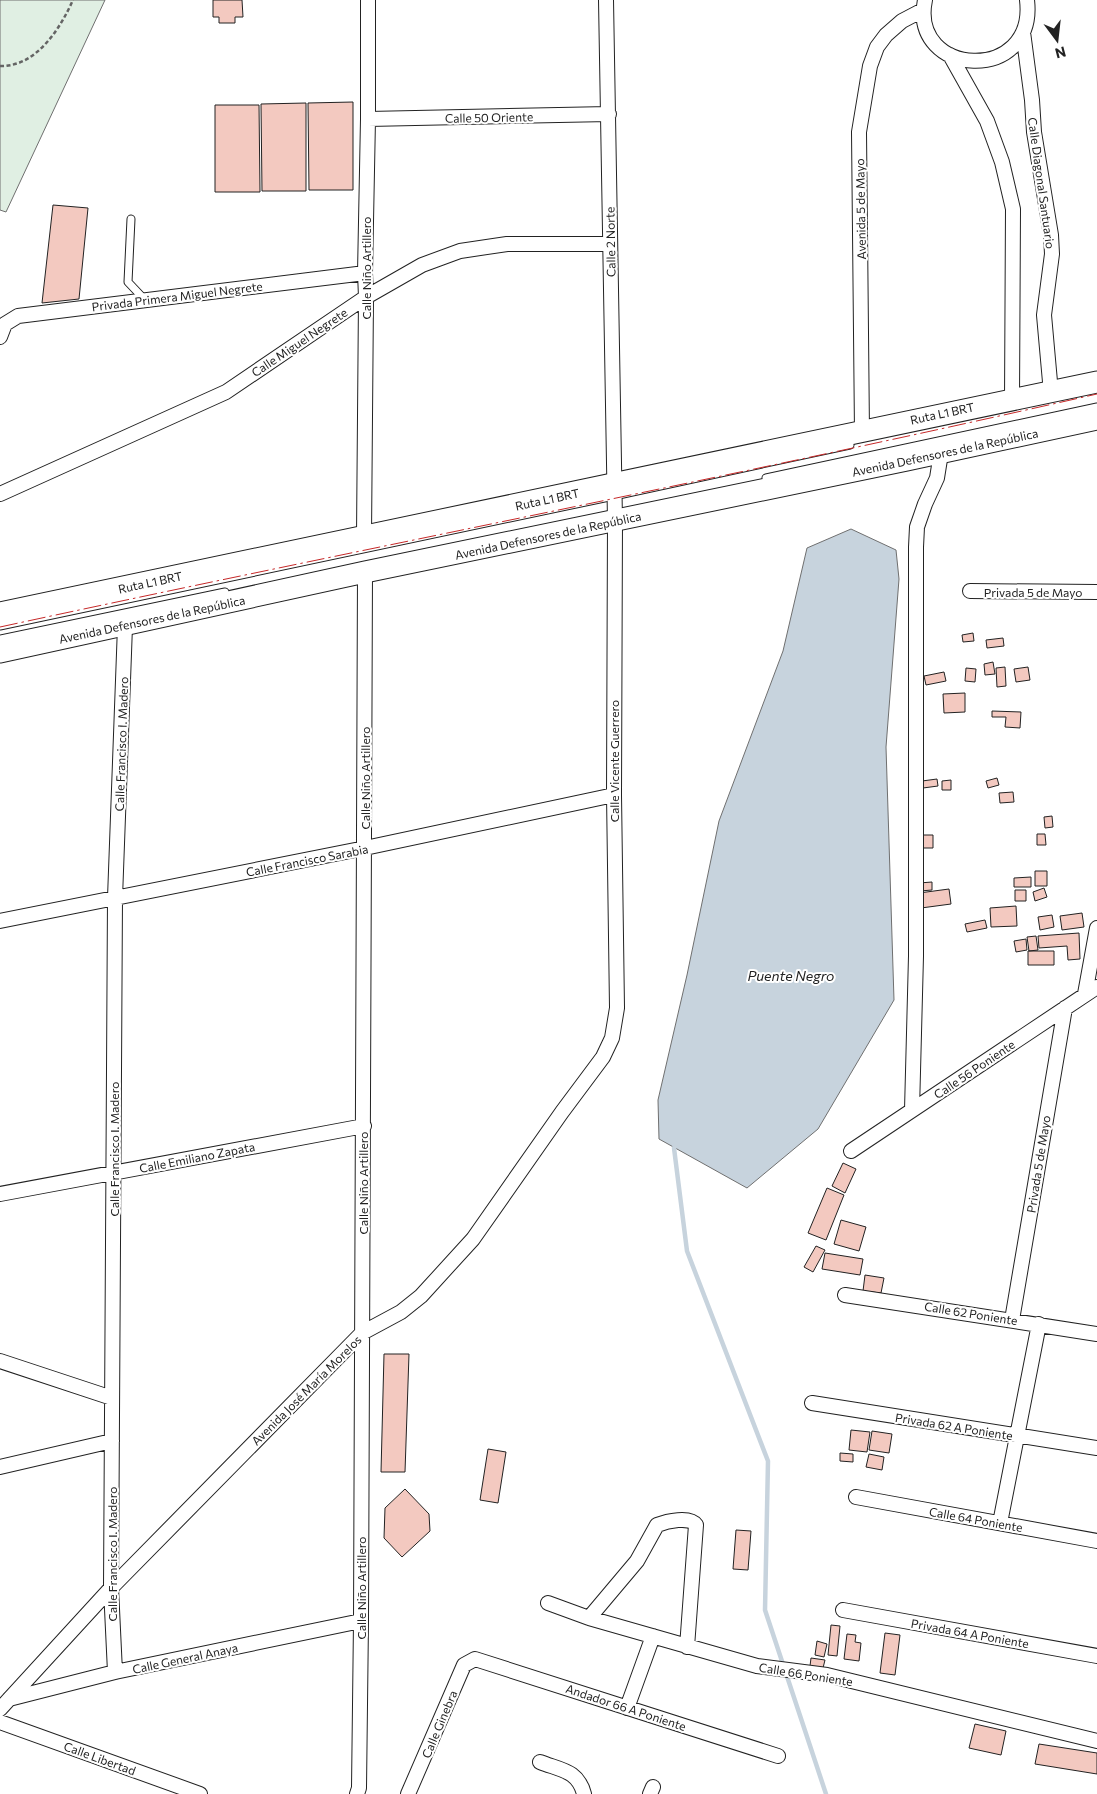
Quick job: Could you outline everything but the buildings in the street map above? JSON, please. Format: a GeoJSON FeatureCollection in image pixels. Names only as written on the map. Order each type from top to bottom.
{"type":"FeatureCollection","features":[{"type":"Feature","properties":{"kind":"main road"},"geometry":{"type":"LineString","coordinates":[[0,614],[364,536],[614,490],[862,433],[1097,382]]}},
{"type":"Feature","properties":{"kind":"main road","name":"Avenida Defensores de la República"},"geometry":{"type":"LineString","coordinates":[[0,652],[125,626],[615,514],[941,453],[1097,418]]}},
{"type":"Feature","properties":{"kind":"street","name":"Calle Niño Artillero"},"geometry":{"type":"LineString","coordinates":[[364,536],[368,0]]}},
{"type":"Feature","properties":{"kind":"street","name":"Calle 2 Norte"},"geometry":{"type":"LineString","coordinates":[[606,0],[614,490]]}},
{"type":"Feature","properties":{"kind":"street","name":"Calle Diagonal Santuario"},"geometry":{"type":"LineString","coordinates":[[1027,0],[1027,20],[1023,32],[1032,100],[1034,132],[1051,235],[1052,254],[1044,315],[1051,393]]}},
{"type":"Feature","properties":{"kind":"street"},"geometry":{"type":"LineString","coordinates":[[924,5],[925,23],[930,36],[938,47],[950,55],[966,61],[983,61],[999,56],[1013,46],[1023,32]]}},
{"type":"Feature","properties":{"kind":"street","name":"Avenida 5 de Mayo"},"geometry":{"type":"LineString","coordinates":[[862,433],[859,132],[870,66],[878,47],[886,35],[924,5]]}},
{"type":"Feature","properties":{"kind":"street"},"geometry":{"type":"LineString","coordinates":[[950,55],[987,121],[1002,162],[1013,208],[1012,401]]}},
{"type":"Feature","properties":{"kind":"street","name":"Calle 50 Oriente"},"geometry":{"type":"LineString","coordinates":[[368,118],[609,114]]}},
{"type":"Feature","properties":{"kind":"street","name":"Calle Miguel Negrete"},"geometry":{"type":"LineString","coordinates":[[0,494],[226,392],[366,297],[422,265],[460,251],[507,244],[610,244]]}},
{"type":"Feature","properties":{"kind":"street","name":"Privada Primera Miguel Negrete"},"geometry":{"type":"LineString","coordinates":[[0,337],[5,324],[18,316],[365,273]]}},
{"type":"Feature","properties":{"kind":"street"},"geometry":{"type":"LineString","coordinates":[[912,1110],[916,946],[916,547],[917,527],[937,478],[941,453]]}},
{"type":"Feature","properties":{"kind":"street","name":"Calle Vicente Guerrero"},"geometry":{"type":"LineString","coordinates":[[612,1038],[617,1008],[614,795],[614,490]]}},
{"type":"Feature","properties":{"kind":"street","name":"Calle Niño Artillero"},"geometry":{"type":"LineString","coordinates":[[357,1794],[359,1788],[361,1621],[365,572]]}},
{"type":"Feature","properties":{"kind":"street","name":"Privada 5 de Mayo"},"geometry":{"type":"LineString","coordinates":[[970,591],[1097,592]]}},
{"type":"Feature","properties":{"kind":"street","name":"Calle Francisco I. Madero"},"geometry":{"type":"LineString","coordinates":[[115,1672],[111,1588],[115,898],[125,626]]}},
{"type":"Feature","properties":{"kind":"street","name":"Calle Francisco Sarabia"},"geometry":{"type":"LineString","coordinates":[[0,921],[365,848],[614,795]]}},
{"type":"Feature","properties":{"kind":"street"},"geometry":{"type":"LineString","coordinates":[[1091,990],[1097,928]]}},
{"type":"Feature","properties":{"kind":"street","name":"Calle 56 Poniente"},"geometry":{"type":"LineString","coordinates":[[851,1151],[1091,990]]}},
{"type":"Feature","properties":{"kind":"street","name":"Privada 5 de Mayo"},"geometry":{"type":"LineString","coordinates":[[1012,1320],[1065,1008]]}},
{"type":"Feature","properties":{"kind":"street","name":"Avenida José María Morelos"},"geometry":{"type":"LineString","coordinates":[[5,1704],[111,1588],[362,1333],[401,1312],[421,1296],[473,1238],[603,1057],[612,1038]]}},
{"type":"Feature","properties":{"kind":"street","name":"Calle Emiliano Zapata"},"geometry":{"type":"LineString","coordinates":[[0,1194],[364,1126]]}},
{"type":"Feature","properties":{"kind":"street","name":"Calle 62 Poniente"},"geometry":{"type":"LineString","coordinates":[[846,1295],[1097,1334]]}},
{"type":"Feature","properties":{"kind":"street"},"geometry":{"type":"LineString","coordinates":[[1000,1523],[1039,1324]]}},
{"type":"Feature","properties":{"kind":"street"},"geometry":{"type":"LineString","coordinates":[[0,1362],[112,1398]]}},
{"type":"Feature","properties":{"kind":"street","name":"Privada 62 A Poniente"},"geometry":{"type":"LineString","coordinates":[[812,1404],[1097,1448]]}},
{"type":"Feature","properties":{"kind":"street"},"geometry":{"type":"LineString","coordinates":[[0,1467],[112,1441]]}},
{"type":"Feature","properties":{"kind":"street","name":"Calle 64 Poniente"},"geometry":{"type":"LineString","coordinates":[[856,1497],[1097,1541]]}},
{"type":"Feature","properties":{"kind":"street"},"geometry":{"type":"LineString","coordinates":[[589,1618],[636,1561],[657,1525],[688,1520],[694,1521],[696,1525],[687,1647]]}},
{"type":"Feature","properties":{"kind":"street","name":"Calle 66 Poniente"},"geometry":{"type":"LineString","coordinates":[[548,1603],[589,1618],[757,1666],[827,1675],[1097,1741]]}},
{"type":"Feature","properties":{"kind":"street","name":"Privada 64 A Poniente"},"geometry":{"type":"LineString","coordinates":[[843,1610],[1097,1656]]}},
{"type":"Feature","properties":{"kind":"street","name":"Calle General Anaya"},"geometry":{"type":"LineString","coordinates":[[5,1704],[115,1672],[361,1621]]}},
{"type":"Feature","properties":{"kind":"street"},"geometry":{"type":"LineString","coordinates":[[626,1708],[653,1636]]}},
{"type":"Feature","properties":{"kind":"street","name":"Andador 66 A Poniente"},"geometry":{"type":"LineString","coordinates":[[475,1659],[778,1756]]}},
{"type":"Feature","properties":{"kind":"street","name":"Calle Ginebra"},"geometry":{"type":"LineString","coordinates":[[408,1794],[464,1665],[475,1659]]}},
{"type":"Feature","properties":{"kind":"street","name":"Calle Libertad"},"geometry":{"type":"LineString","coordinates":[[0,1722],[200,1794]]}},
{"type":"Feature","properties":{"kind":"street"},"geometry":{"type":"LineString","coordinates":[[540,1762],[574,1775],[579,1781],[584,1794]]}},
{"type":"Feature","properties":{"kind":"lane"},"geometry":{"type":"LineString","coordinates":[[131,219],[128,282],[145,300]]}},
{"type":"Feature","properties":{"kind":"lane","name":"Ruta L1 BRT"},"geometry":{"type":"LineString","coordinates":[[0,626],[614,490],[1097,392]]}},
{"type":"Feature","properties":{"kind":"lane"},"geometry":{"type":"LineString","coordinates":[[759,480],[1097,407]]}},
{"type":"Feature","properties":{"kind":"lane","name":"Ruta L1 BRT"},"geometry":{"type":"LineString","coordinates":[[0,639],[234,590]]}},
{"type":"Feature","properties":{"kind":"path"},"geometry":{"type":"LineString","coordinates":[[0,66],[9,66],[24,61],[42,47],[62,23],[74,0]]}},
{"type":"Feature","properties":{"kind":"green space"},"geometry":{"type":"Polygon","coordinates":[[[0,0],[105,0],[6,212],[0,210],[0,0]]]}},
{"type":"Feature","properties":{"kind":"water","name":"Puente Negro"},"geometry":{"type":"Polygon","coordinates":[[[851,529],[896,550],[899,579],[886,747],[894,1000],[818,1129],[747,1188],[659,1139],[658,1100],[687,975],[719,821],[783,651],[807,548],[851,529]]]}},
{"type":"Feature","properties":{"kind":"waterway"},"geometry":{"type":"LineString","coordinates":[[676,1144],[674,1148],[687,1251],[768,1461],[765,1610],[826,1794]]}},
{"type":"Feature","properties":{"kind":"power"},"geometry":{"type":"LineString","coordinates":[[0,627],[960,425],[1097,394]]}}]}
